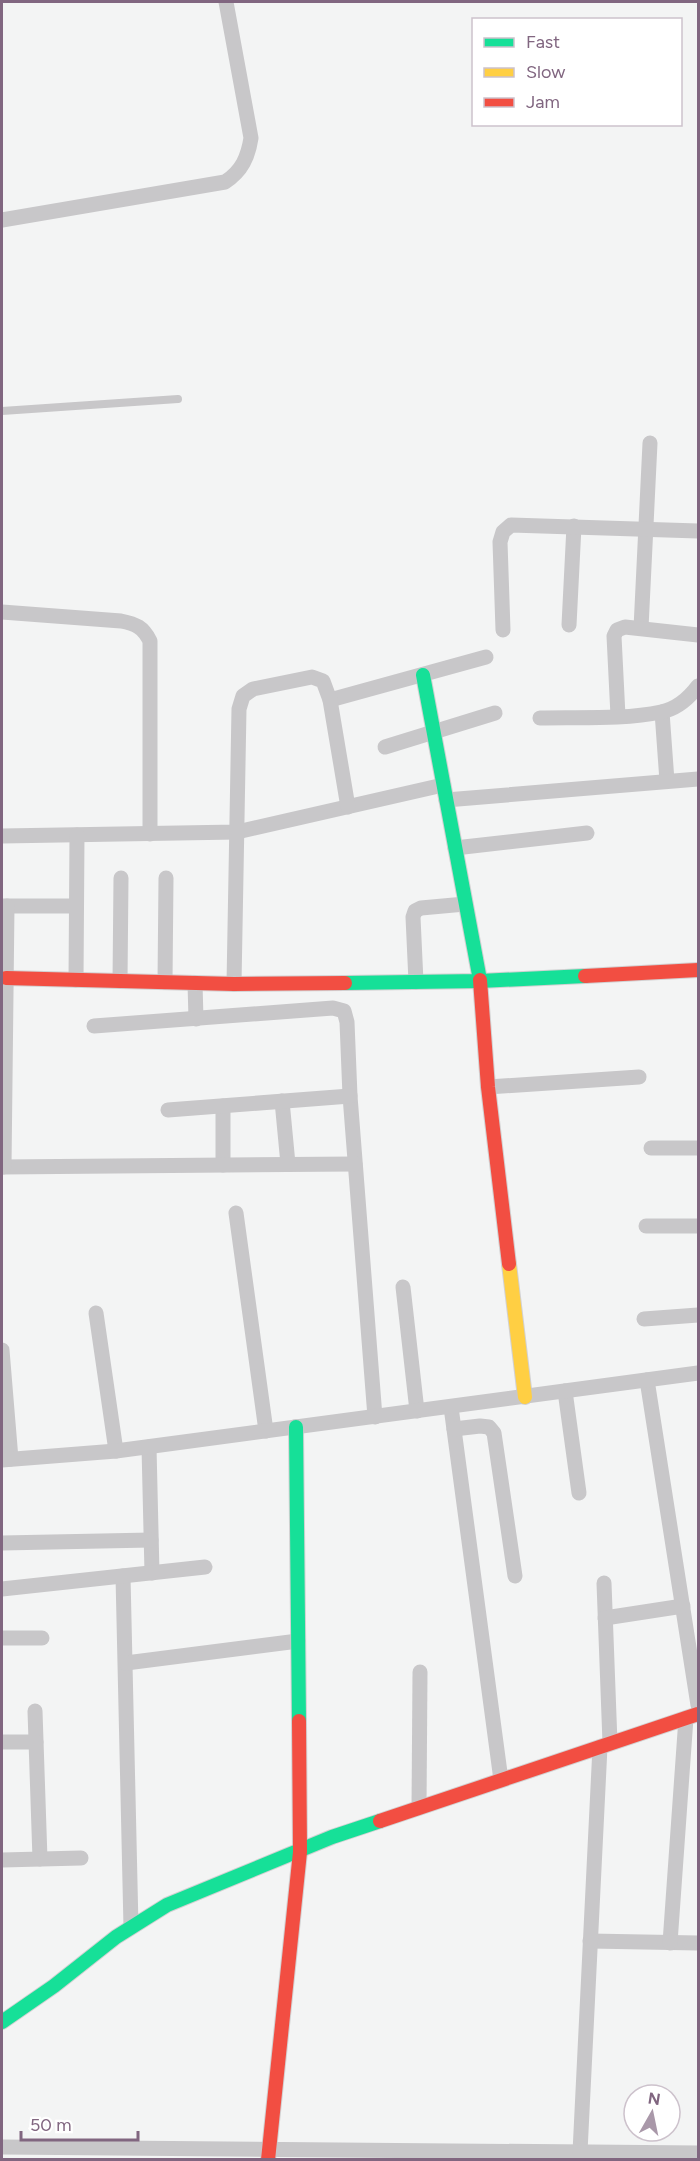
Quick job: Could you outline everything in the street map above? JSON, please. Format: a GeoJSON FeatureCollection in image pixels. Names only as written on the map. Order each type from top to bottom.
{"type":"FeatureCollection","features":[{"type":"Feature","properties":{"kind":"street"},"geometry":{"type":"LineString","coordinates":[[2,220],[225,182],[236,175],[248,155],[251,138],[226,2]]}},
{"type":"Feature","properties":{"kind":"street"},"geometry":{"type":"LineString","coordinates":[[641,628],[650,443]]}},
{"type":"Feature","properties":{"kind":"street"},"geometry":{"type":"LineString","coordinates":[[503,630],[500,542],[503,532],[511,525],[699,531]]}},
{"type":"Feature","properties":{"kind":"street"},"geometry":{"type":"LineString","coordinates":[[569,625],[574,526]]}},
{"type":"Feature","properties":{"kind":"street"},"geometry":{"type":"LineString","coordinates":[[2,612],[121,621],[138,625],[145,631],[150,641],[150,834]]}},
{"type":"Feature","properties":{"kind":"street"},"geometry":{"type":"LineString","coordinates":[[618,716],[614,636],[617,630],[625,627],[699,635]]}},
{"type":"Feature","properties":{"kind":"street"},"geometry":{"type":"LineString","coordinates":[[330,700],[486,657]]}},
{"type":"Feature","properties":{"kind":"street"},"geometry":{"type":"LineString","coordinates":[[423,675],[480,981],[488,1087],[525,1396]]}},
{"type":"Feature","properties":{"kind":"street"},"geometry":{"type":"LineString","coordinates":[[234,984],[239,709],[243,696],[253,689],[312,676],[323,681],[330,700],[348,807]]}},
{"type":"Feature","properties":{"kind":"street"},"geometry":{"type":"LineString","coordinates":[[540,718],[618,716],[662,712],[685,700],[699,686]]}},
{"type":"Feature","properties":{"kind":"street"},"geometry":{"type":"LineString","coordinates":[[662,712],[667,781]]}},
{"type":"Feature","properties":{"kind":"street"},"geometry":{"type":"LineString","coordinates":[[385,747],[495,714]]}},
{"type":"Feature","properties":{"kind":"street"},"geometry":{"type":"LineString","coordinates":[[2,836],[237,832],[348,807],[445,792],[699,779]]}},
{"type":"Feature","properties":{"kind":"street"},"geometry":{"type":"LineString","coordinates":[[455,848],[587,833]]}},
{"type":"Feature","properties":{"kind":"street"},"geometry":{"type":"LineString","coordinates":[[76,980],[77,835]]}},
{"type":"Feature","properties":{"kind":"street"},"geometry":{"type":"LineString","coordinates":[[120,981],[121,878]]}},
{"type":"Feature","properties":{"kind":"street"},"geometry":{"type":"LineString","coordinates":[[165,982],[166,878]]}},
{"type":"Feature","properties":{"kind":"street"},"geometry":{"type":"LineString","coordinates":[[416,982],[413,917],[415,911],[421,908],[465,903]]}},
{"type":"Feature","properties":{"kind":"street"},"geometry":{"type":"LineString","coordinates":[[76,906],[4,906],[6,978],[3,1167],[356,1164]]}},
{"type":"Feature","properties":{"kind":"street"},"geometry":{"type":"LineString","coordinates":[[6,978],[234,984],[416,982],[699,970]]}},
{"type":"Feature","properties":{"kind":"street"},"geometry":{"type":"LineString","coordinates":[[195,983],[195,1019]]}},
{"type":"Feature","properties":{"kind":"street"},"geometry":{"type":"LineString","coordinates":[[94,1026],[333,1008],[344,1011],[347,1022],[350,1096],[375,1417]]}},
{"type":"Feature","properties":{"kind":"street"},"geometry":{"type":"LineString","coordinates":[[488,1087],[639,1077]]}},
{"type":"Feature","properties":{"kind":"street"},"geometry":{"type":"LineString","coordinates":[[168,1110],[350,1096]]}},
{"type":"Feature","properties":{"kind":"street"},"geometry":{"type":"LineString","coordinates":[[282,1101],[288,1164]]}},
{"type":"Feature","properties":{"kind":"street"},"geometry":{"type":"LineString","coordinates":[[223,1106],[223,1165]]}},
{"type":"Feature","properties":{"kind":"street"},"geometry":{"type":"LineString","coordinates":[[651,1148],[699,1148]]}},
{"type":"Feature","properties":{"kind":"street"},"geometry":{"type":"LineString","coordinates":[[236,1213],[266,1431]]}},
{"type":"Feature","properties":{"kind":"street"},"geometry":{"type":"LineString","coordinates":[[646,1226],[699,1226]]}},
{"type":"Feature","properties":{"kind":"street"},"geometry":{"type":"LineString","coordinates":[[403,1287],[417,1411]]}},
{"type":"Feature","properties":{"kind":"street"},"geometry":{"type":"LineString","coordinates":[[96,1314],[116,1451]]}},
{"type":"Feature","properties":{"kind":"street"},"geometry":{"type":"LineString","coordinates":[[644,1318],[699,1315]]}},
{"type":"Feature","properties":{"kind":"street"},"geometry":{"type":"LineString","coordinates":[[2,1350],[6,1459],[149,1447],[699,1373]]}},
{"type":"Feature","properties":{"kind":"street"},"geometry":{"type":"LineString","coordinates":[[646,1380],[699,1705]]}},
{"type":"Feature","properties":{"kind":"street"},"geometry":{"type":"LineString","coordinates":[[565,1391],[579,1493]]}},
{"type":"Feature","properties":{"kind":"street"},"geometry":{"type":"LineString","coordinates":[[451,1407],[501,1780]]}},
{"type":"Feature","properties":{"kind":"street"},"geometry":{"type":"LineString","coordinates":[[454,1429],[480,1426],[489,1427],[494,1433],[515,1576]]}},
{"type":"Feature","properties":{"kind":"street"},"geometry":{"type":"LineString","coordinates":[[268,2154],[300,1852],[296,1427]]}},
{"type":"Feature","properties":{"kind":"street"},"geometry":{"type":"LineString","coordinates":[[149,1447],[152,1573]]}},
{"type":"Feature","properties":{"kind":"street"},"geometry":{"type":"LineString","coordinates":[[2,1543],[151,1539]]}},
{"type":"Feature","properties":{"kind":"street"},"geometry":{"type":"LineString","coordinates":[[2,1589],[205,1567]]}},
{"type":"Feature","properties":{"kind":"street"},"geometry":{"type":"LineString","coordinates":[[123,1576],[131,1927]]}},
{"type":"Feature","properties":{"kind":"street"},"geometry":{"type":"LineString","coordinates":[[580,2152],[590,1941],[605,1745],[604,1583]]}},
{"type":"Feature","properties":{"kind":"street"},"geometry":{"type":"LineString","coordinates":[[605,1618],[683,1606]]}},
{"type":"Feature","properties":{"kind":"street"},"geometry":{"type":"LineString","coordinates":[[2,1638],[42,1638]]}},
{"type":"Feature","properties":{"kind":"street"},"geometry":{"type":"LineString","coordinates":[[126,1663],[298,1641]]}},
{"type":"Feature","properties":{"kind":"street"},"geometry":{"type":"LineString","coordinates":[[419,1808],[420,1672]]}},
{"type":"Feature","properties":{"kind":"street"},"geometry":{"type":"LineString","coordinates":[[35,1711],[40,1859]]}},
{"type":"Feature","properties":{"kind":"street"},"geometry":{"type":"LineString","coordinates":[[2,2022],[54,1986],[131,1927],[167,1905],[332,1837],[692,1716],[670,1943]]}},
{"type":"Feature","properties":{"kind":"street"},"geometry":{"type":"LineString","coordinates":[[2,1742],[36,1742]]}},
{"type":"Feature","properties":{"kind":"street"},"geometry":{"type":"LineString","coordinates":[[2,1860],[81,1858]]}},
{"type":"Feature","properties":{"kind":"street"},"geometry":{"type":"LineString","coordinates":[[590,1941],[699,1943]]}},
{"type":"Feature","properties":{"kind":"street"},"geometry":{"type":"LineString","coordinates":[[2,2147],[268,2154],[699,2153]]}},
{"type":"Feature","properties":{"kind":"lane"},"geometry":{"type":"LineString","coordinates":[[2,411],[178,399]]}},
{"type":"Feature","properties":{"kind":"traffic: fast"},"geometry":{"type":"LineString","coordinates":[[423,675],[480,980]]}},
{"type":"Feature","properties":{"kind":"traffic: fast"},"geometry":{"type":"LineString","coordinates":[[345,983],[480,981],[585,976]]}},
{"type":"Feature","properties":{"kind":"traffic: fast"},"geometry":{"type":"LineString","coordinates":[[296,1427],[299,1721]]}},
{"type":"Feature","properties":{"kind":"traffic: fast"},"geometry":{"type":"LineString","coordinates":[[2,2022],[54,1986],[116,1937],[167,1905],[332,1837],[380,1821]]}},
{"type":"Feature","properties":{"kind":"traffic: slow"},"geometry":{"type":"LineString","coordinates":[[509,1264],[525,1397]]}},
{"type":"Feature","properties":{"kind":"traffic: jam"},"geometry":{"type":"LineString","coordinates":[[585,976],[698,970]]}},
{"type":"Feature","properties":{"kind":"traffic: jam"},"geometry":{"type":"LineString","coordinates":[[6,978],[234,984],[345,983]]}},
{"type":"Feature","properties":{"kind":"traffic: jam"},"geometry":{"type":"LineString","coordinates":[[480,980],[488,1087],[509,1264]]}},
{"type":"Feature","properties":{"kind":"traffic: jam"},"geometry":{"type":"LineString","coordinates":[[380,1821],[698,1714]]}},
{"type":"Feature","properties":{"kind":"traffic: jam"},"geometry":{"type":"LineString","coordinates":[[268,2160],[300,1852],[299,1721]]}}]}
